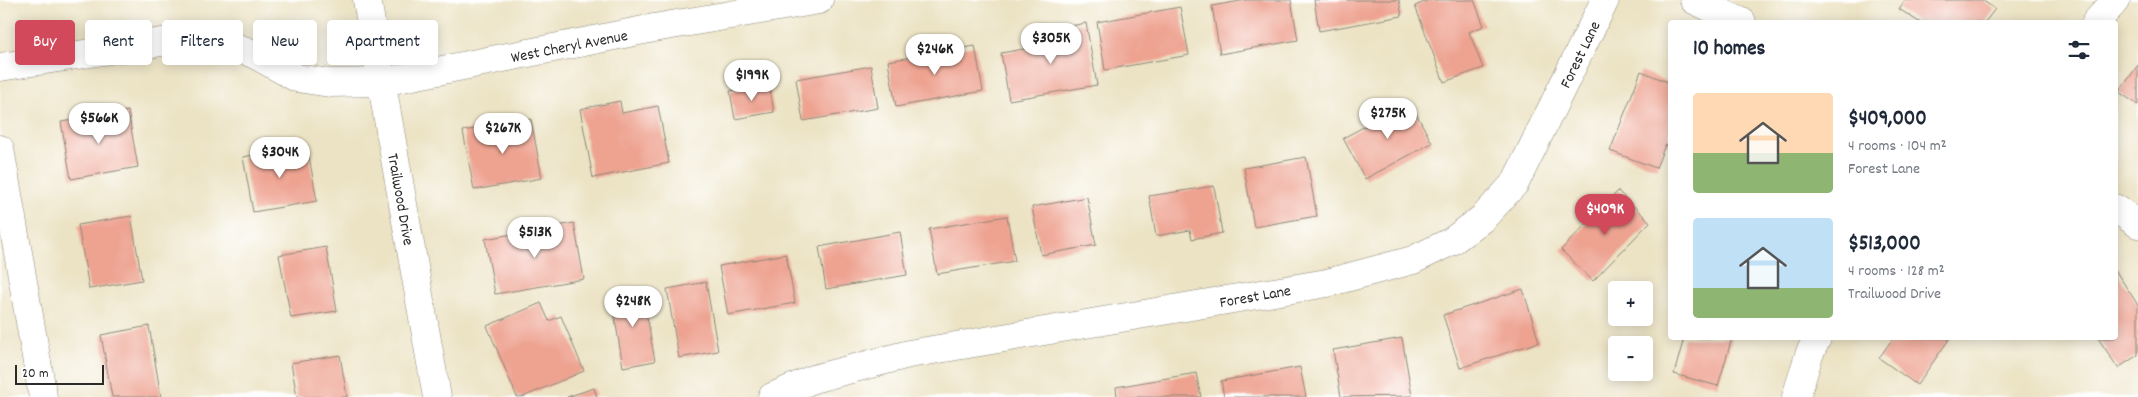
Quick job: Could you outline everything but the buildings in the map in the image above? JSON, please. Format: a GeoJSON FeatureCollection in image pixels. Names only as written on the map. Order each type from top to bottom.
{"type":"FeatureCollection","features":[{"type":"Feature","properties":{"kind":"street","name":"Trailwood Drive"},"geometry":{"type":"LineString","coordinates":[[367,0],[437,397]]}},
{"type":"Feature","properties":{"kind":"street","name":"West Cheryl Avenue"},"geometry":{"type":"LineString","coordinates":[[0,67],[168,41],[210,38],[254,54],[297,78],[330,83],[382,82],[654,28],[819,0]]}},
{"type":"Feature","properties":{"kind":"street","name":"Forest Lane"},"geometry":{"type":"LineString","coordinates":[[772,397],[813,379],[909,354],[1327,282],[1413,260],[1452,241],[1484,218],[1515,183],[1605,0]]}},
{"type":"Feature","properties":{"kind":"street"},"geometry":{"type":"LineString","coordinates":[[1694,0],[1738,20]]}},
{"type":"Feature","properties":{"kind":"street"},"geometry":{"type":"LineString","coordinates":[[0,149],[43,397]]}},
{"type":"Feature","properties":{"kind":"street"},"geometry":{"type":"LineString","coordinates":[[2118,210],[2138,224]]}},
{"type":"Feature","properties":{"kind":"street"},"geometry":{"type":"LineString","coordinates":[[1796,397],[1809,356],[1817,340]]}}]}
